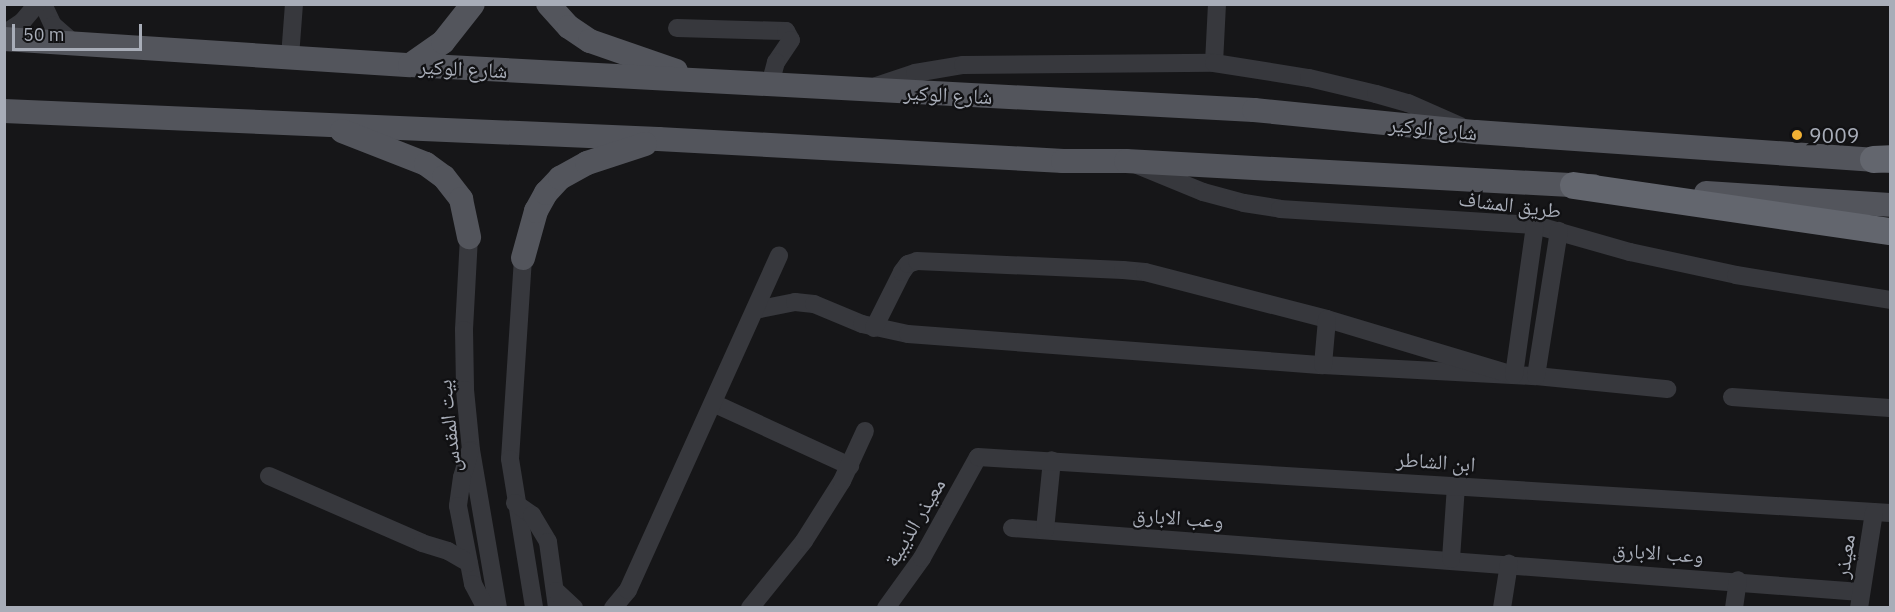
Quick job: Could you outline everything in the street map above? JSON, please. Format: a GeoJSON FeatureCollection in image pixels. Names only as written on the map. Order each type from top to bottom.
{"type":"FeatureCollection","features":[{"type":"Feature","properties":{"kind":"highway"},"geometry":{"type":"LineString","coordinates":[[1573,185],[1890,231]]}},
{"type":"Feature","properties":{"kind":"main road"},"geometry":{"type":"LineString","coordinates":[[410,65],[443,42],[473,4]]}},
{"type":"Feature","properties":{"kind":"main road"},"geometry":{"type":"LineString","coordinates":[[548,4],[569,27],[590,41],[701,79]]}},
{"type":"Feature","properties":{"kind":"main road","name":"شارع الوكير"},"geometry":{"type":"LineString","coordinates":[[4,36],[75,44],[410,65],[1254,110],[1476,132],[1885,160]]}},
{"type":"Feature","properties":{"kind":"main road"},"geometry":{"type":"LineString","coordinates":[[4,111],[323,123],[1063,161],[1126,161],[1890,205]]}},
{"type":"Feature","properties":{"kind":"main road"},"geometry":{"type":"LineString","coordinates":[[323,123],[435,170],[451,184],[461,199],[469,237]]}},
{"type":"Feature","properties":{"kind":"main road"},"geometry":{"type":"LineString","coordinates":[[523,258],[536,212],[546,193],[560,178],[587,163],[658,139]]}},
{"type":"Feature","properties":{"kind":"street"},"geometry":{"type":"LineString","coordinates":[[4,36],[22,22],[37,4]]}},
{"type":"Feature","properties":{"kind":"street"},"geometry":{"type":"LineString","coordinates":[[44,4],[53,24],[75,44]]}},
{"type":"Feature","properties":{"kind":"street"},"geometry":{"type":"LineString","coordinates":[[290,57],[294,4]]}},
{"type":"Feature","properties":{"kind":"street"},"geometry":{"type":"LineString","coordinates":[[1214,63],[1217,4]]}},
{"type":"Feature","properties":{"kind":"street"},"geometry":{"type":"LineString","coordinates":[[677,28],[786,31],[791,40],[776,62],[770,84]]}},
{"type":"Feature","properties":{"kind":"street"},"geometry":{"type":"LineString","coordinates":[[863,90],[915,73],[963,64],[1214,63],[1309,78],[1376,94],[1408,103],[1476,132]]}},
{"type":"Feature","properties":{"kind":"street","name":"طريق المشاف"},"geometry":{"type":"LineString","coordinates":[[1126,161],[1203,192],[1244,203],[1280,209],[1535,225],[1630,252],[1736,275],[1890,300]]}},
{"type":"Feature","properties":{"kind":"street"},"geometry":{"type":"LineString","coordinates":[[1514,375],[1535,225]]}},
{"type":"Feature","properties":{"kind":"street"},"geometry":{"type":"LineString","coordinates":[[1536,376],[1559,231]]}},
{"type":"Feature","properties":{"kind":"street","name":"بيت المقدس"},"geometry":{"type":"LineString","coordinates":[[469,237],[464,360],[471,450],[498,608]]}},
{"type":"Feature","properties":{"kind":"street"},"geometry":{"type":"LineString","coordinates":[[613,608],[627,599],[779,256]]}},
{"type":"Feature","properties":{"kind":"street"},"geometry":{"type":"LineString","coordinates":[[523,258],[510,436],[515,503],[534,608]]}},
{"type":"Feature","properties":{"kind":"street"},"geometry":{"type":"LineString","coordinates":[[874,328],[902,272],[908,264],[917,261],[1145,272],[1327,319],[1514,375]]}},
{"type":"Feature","properties":{"kind":"street"},"geometry":{"type":"LineString","coordinates":[[755,310],[783,303],[814,304],[874,328],[908,334],[1323,366],[1536,376],[1667,389]]}},
{"type":"Feature","properties":{"kind":"street"},"geometry":{"type":"LineString","coordinates":[[1323,366],[1327,319]]}},
{"type":"Feature","properties":{"kind":"street"},"geometry":{"type":"LineString","coordinates":[[1732,397],[1890,408]]}},
{"type":"Feature","properties":{"kind":"street"},"geometry":{"type":"LineString","coordinates":[[712,403],[850,466]]}},
{"type":"Feature","properties":{"kind":"street"},"geometry":{"type":"LineString","coordinates":[[750,608],[791,559],[850,466],[865,432]]}},
{"type":"Feature","properties":{"kind":"street"},"geometry":{"type":"LineString","coordinates":[[471,450],[462,477],[459,519],[473,584],[486,608]]}},
{"type":"Feature","properties":{"kind":"street","name":"ابن الشاطر"},"geometry":{"type":"LineString","coordinates":[[978,458],[1052,460],[1882,512]]}},
{"type":"Feature","properties":{"kind":"street","name":"معيذر الذيبية"},"geometry":{"type":"LineString","coordinates":[[886,608],[922,558],[978,458]]}},
{"type":"Feature","properties":{"kind":"street"},"geometry":{"type":"LineString","coordinates":[[1045,530],[1052,460]]}},
{"type":"Feature","properties":{"kind":"street"},"geometry":{"type":"LineString","coordinates":[[269,476],[422,543],[448,551],[469,563]]}},
{"type":"Feature","properties":{"kind":"street"},"geometry":{"type":"LineString","coordinates":[[1451,560],[1456,485]]}},
{"type":"Feature","properties":{"kind":"street"},"geometry":{"type":"LineString","coordinates":[[515,503],[532,516],[544,532],[550,552],[556,599],[574,608]]}},
{"type":"Feature","properties":{"kind":"street","name":"معيذر"},"geometry":{"type":"LineString","coordinates":[[1860,600],[1882,512]]}},
{"type":"Feature","properties":{"kind":"street"},"geometry":{"type":"LineString","coordinates":[[422,543],[448,536],[459,519]]}},
{"type":"Feature","properties":{"kind":"street","name":"وعب الابارق"},"geometry":{"type":"LineString","coordinates":[[1012,528],[1738,580],[1860,600]]}},
{"type":"Feature","properties":{"kind":"street"},"geometry":{"type":"LineString","coordinates":[[1502,608],[1509,564]]}},
{"type":"Feature","properties":{"kind":"street"},"geometry":{"type":"LineString","coordinates":[[1734,608],[1738,580]]}},
{"type":"Feature","properties":{"kind":"place","name":"9009"},"geometry":{"type":"Point","coordinates":[1797,135]}}]}
